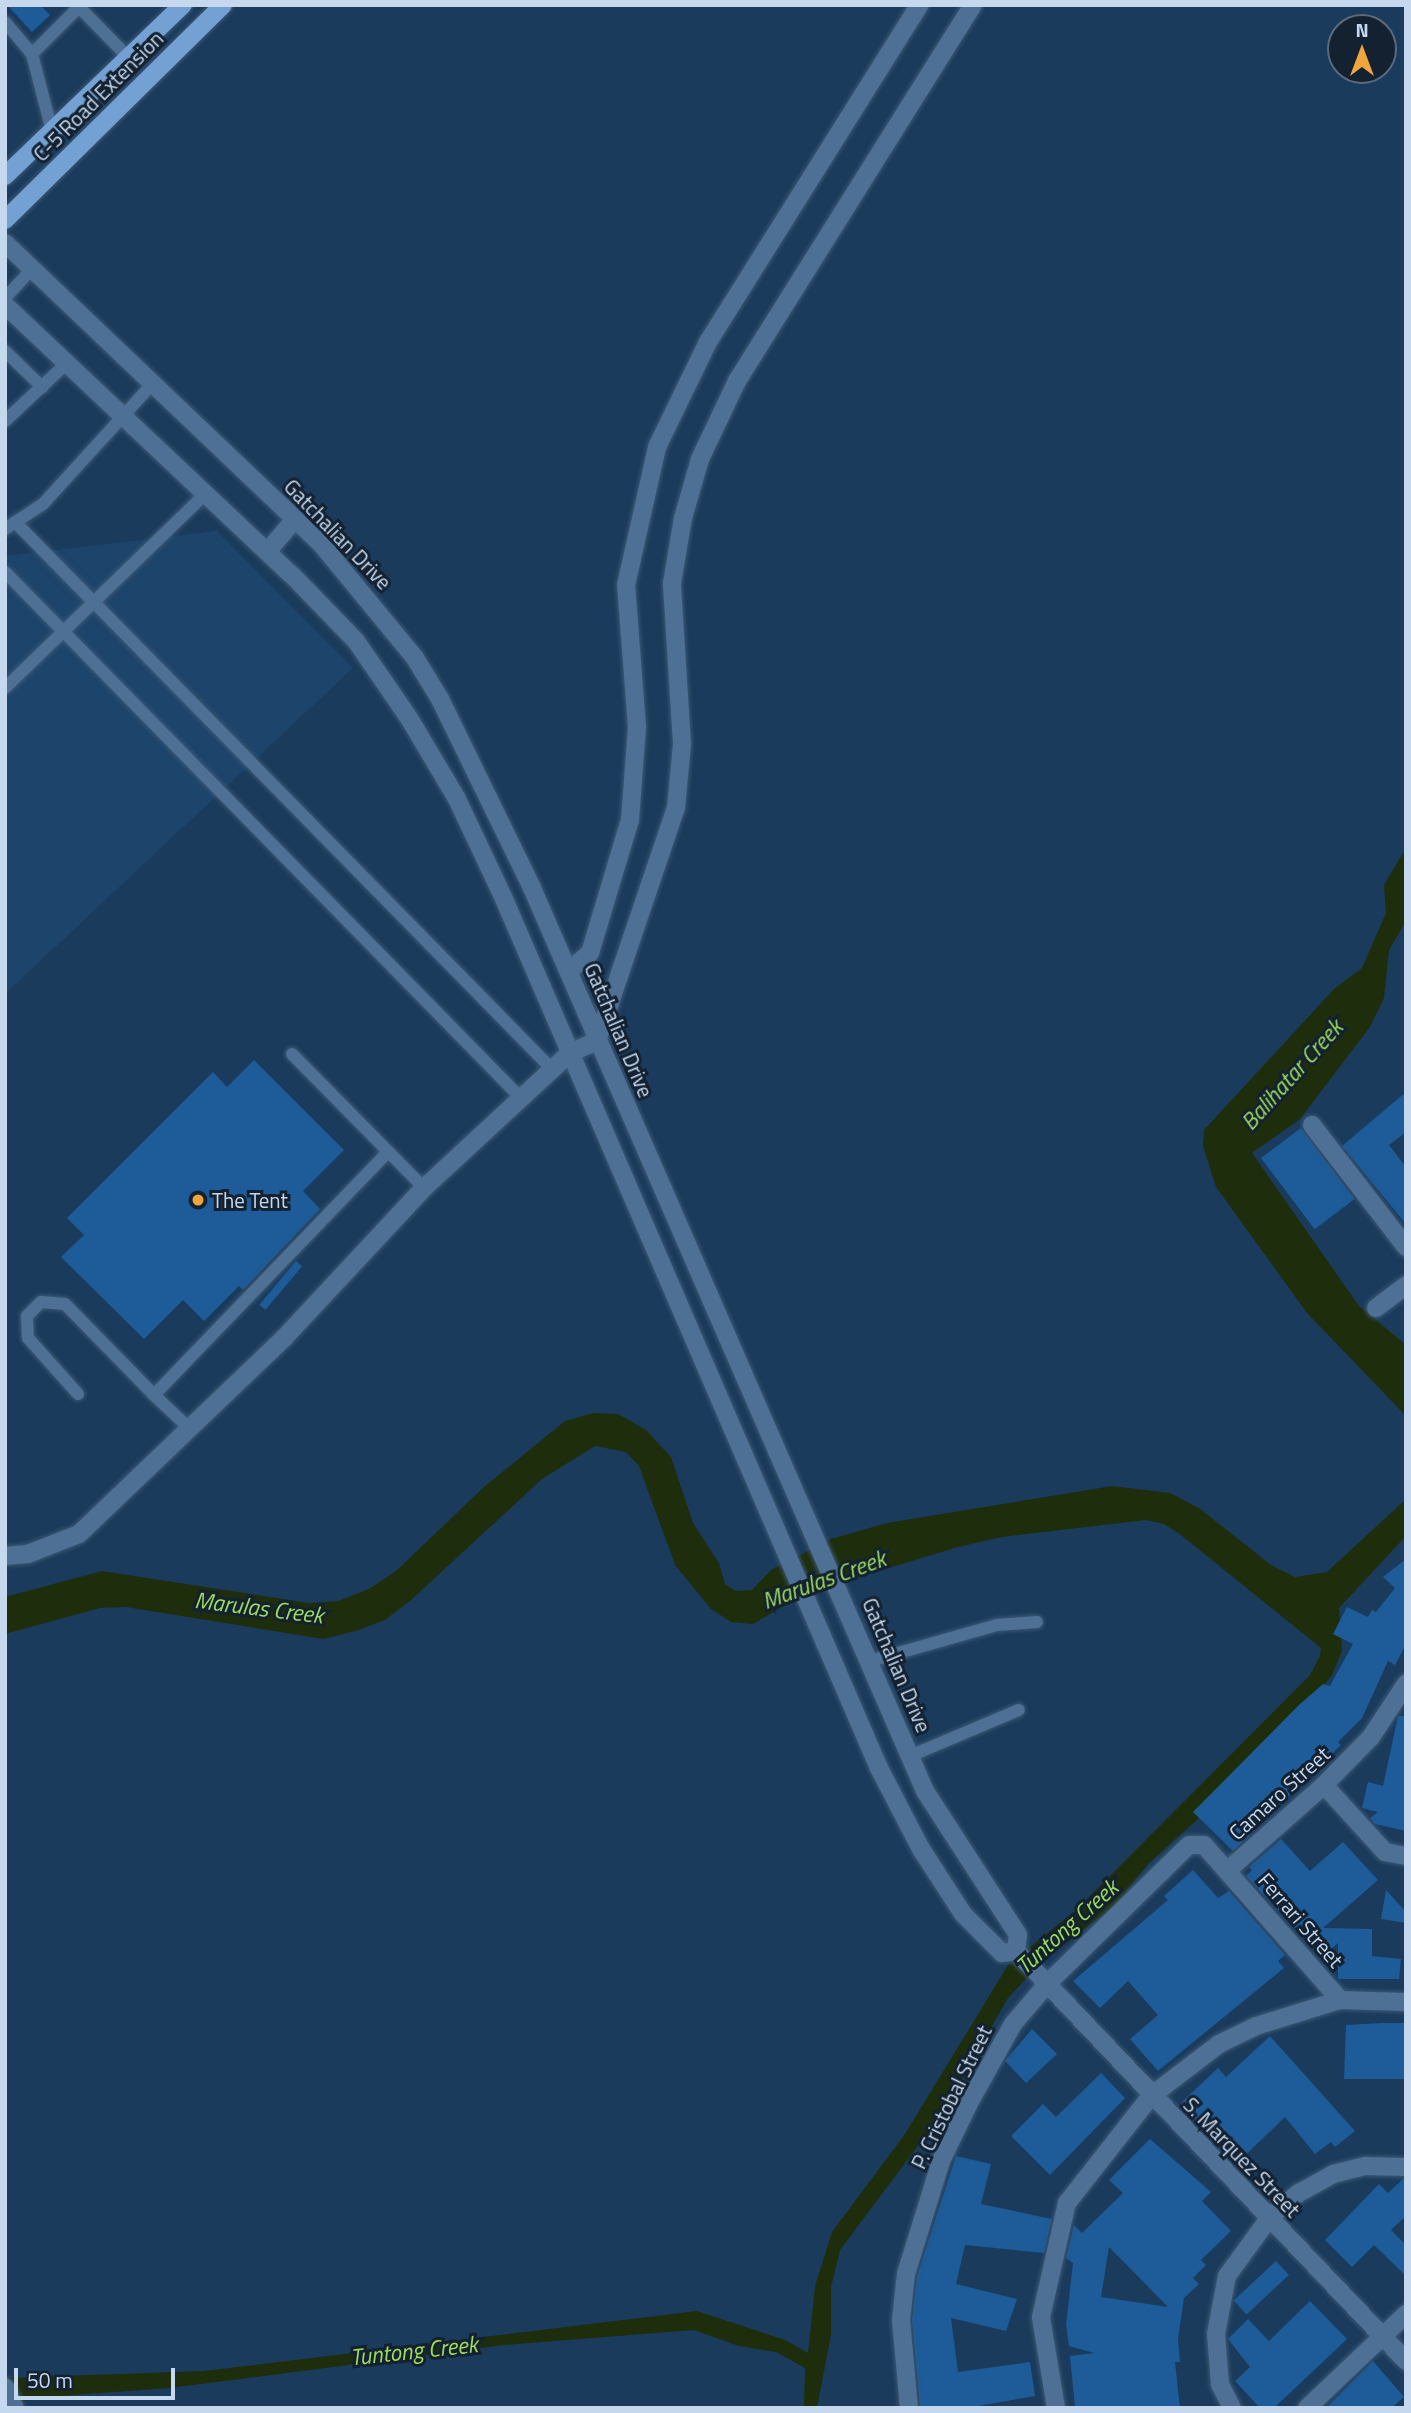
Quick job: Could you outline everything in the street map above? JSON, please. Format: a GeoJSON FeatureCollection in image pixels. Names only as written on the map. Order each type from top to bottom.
{"type":"FeatureCollection","features":[{"type":"Feature","properties":{"kind":"main road","name":"C-5 Road Extension"},"geometry":{"type":"LineString","coordinates":[[5,176],[183,5]]}},
{"type":"Feature","properties":{"kind":"main road","name":"C-5 Road Extension"},"geometry":{"type":"LineString","coordinates":[[5,220],[223,5]]}},
{"type":"Feature","properties":{"kind":"street"},"geometry":{"type":"LineString","coordinates":[[569,971],[590,953],[630,820],[637,727],[626,585],[657,447],[708,342],[919,5]]}},
{"type":"Feature","properties":{"kind":"street"},"geometry":{"type":"LineString","coordinates":[[5,1556],[28,1554],[79,1534],[285,1338],[424,1188],[570,1053],[597,1041],[671,827],[679,788],[682,744],[672,583],[683,518],[700,459],[737,380],[973,5]]}},
{"type":"Feature","properties":{"kind":"street","name":"Gatchalian Drive"},"geometry":{"type":"LineString","coordinates":[[5,243],[295,519],[386,619],[440,699],[569,971],[597,1041],[942,1824],[1018,1935],[1017,1952],[1043,1978]]}},
{"type":"Feature","properties":{"kind":"street","name":"Gatchalian Drive"},"geometry":{"type":"LineString","coordinates":[[5,305],[267,552],[356,641],[409,718],[457,799],[570,1053],[879,1768],[921,1849],[963,1914],[1002,1953],[1017,1952]]}},
{"type":"Feature","properties":{"kind":"street"},"geometry":{"type":"LineString","coordinates":[[267,552],[295,519]]}},
{"type":"Feature","properties":{"kind":"street"},"geometry":{"type":"LineString","coordinates":[[1312,1125],[1406,1247]]}},
{"type":"Feature","properties":{"kind":"street"},"geometry":{"type":"LineString","coordinates":[[1376,1308],[1406,1285]]}},
{"type":"Feature","properties":{"kind":"street","name":"Camaro Street"},"geometry":{"type":"LineString","coordinates":[[1043,1978],[1189,1845],[1204,1845],[1228,1870],[1324,1785],[1400,1709],[1406,1684]]}},
{"type":"Feature","properties":{"kind":"street"},"geometry":{"type":"LineString","coordinates":[[1324,1785],[1385,1852],[1406,1856]]}},
{"type":"Feature","properties":{"kind":"street","name":"Ferrari Street"},"geometry":{"type":"LineString","coordinates":[[1228,1870],[1340,2000]]}},
{"type":"Feature","properties":{"kind":"street"},"geometry":{"type":"LineString","coordinates":[[963,1914],[990,1896]]}},
{"type":"Feature","properties":{"kind":"street","name":"S. Marquez Street"},"geometry":{"type":"LineString","coordinates":[[1043,1978],[1406,2361]]}},
{"type":"Feature","properties":{"kind":"street","name":"P. Cristobal Street"},"geometry":{"type":"LineString","coordinates":[[909,2408],[901,2320],[906,2274],[937,2173],[969,2103],[1013,2024],[1043,1978]]}},
{"type":"Feature","properties":{"kind":"street"},"geometry":{"type":"LineString","coordinates":[[1056,2408],[1041,2317],[1067,2203],[1152,2096],[1219,2044],[1256,2026],[1340,2000],[1406,2002]]}},
{"type":"Feature","properties":{"kind":"street"},"geometry":{"type":"LineString","coordinates":[[1232,2408],[1220,2384],[1216,2334],[1227,2276],[1270,2217],[1299,2193],[1333,2174],[1366,2166],[1406,2167]]}},
{"type":"Feature","properties":{"kind":"street"},"geometry":{"type":"LineString","coordinates":[[1307,2408],[1406,2314]]}},
{"type":"Feature","properties":{"kind":"street"},"geometry":{"type":"LineString","coordinates":[[5,2387],[15,2408]]}},
{"type":"Feature","properties":{"kind":"lane"},"geometry":{"type":"LineString","coordinates":[[32,54],[78,6],[129,58]]}},
{"type":"Feature","properties":{"kind":"lane"},"geometry":{"type":"LineString","coordinates":[[5,22],[32,54],[52,131]]}},
{"type":"Feature","properties":{"kind":"lane"},"geometry":{"type":"LineString","coordinates":[[5,298],[32,269]]}},
{"type":"Feature","properties":{"kind":"lane"},"geometry":{"type":"LineString","coordinates":[[5,351],[42,387]]}},
{"type":"Feature","properties":{"kind":"lane"},"geometry":{"type":"LineString","coordinates":[[5,421],[67,363]]}},
{"type":"Feature","properties":{"kind":"lane"},"geometry":{"type":"LineString","coordinates":[[153,383],[43,504],[10,525],[94,602],[552,1069]]}},
{"type":"Feature","properties":{"kind":"lane"},"geometry":{"type":"LineString","coordinates":[[5,688],[205,494]]}},
{"type":"Feature","properties":{"kind":"lane"},"geometry":{"type":"LineString","coordinates":[[5,572],[521,1098]]}},
{"type":"Feature","properties":{"kind":"lane"},"geometry":{"type":"LineString","coordinates":[[292,1054],[424,1188]]}},
{"type":"Feature","properties":{"kind":"lane"},"geometry":{"type":"LineString","coordinates":[[154,1395],[388,1152]]}},
{"type":"Feature","properties":{"kind":"lane"},"geometry":{"type":"LineString","coordinates":[[78,1394],[27,1338],[27,1316],[41,1302],[65,1304],[189,1428]]}},
{"type":"Feature","properties":{"kind":"lane"},"geometry":{"type":"LineString","coordinates":[[870,1661],[997,1625],[1037,1622]]}},
{"type":"Feature","properties":{"kind":"lane"},"geometry":{"type":"LineString","coordinates":[[910,1756],[1018,1710]]}},
{"type":"Feature","properties":{"kind":"shaded area"},"geometry":{"type":"Polygon","coordinates":[[[217,531],[353,668],[5,994],[5,556],[217,531]]]}},
{"type":"Feature","properties":{"kind":"water","name":"Balihatar Creek"},"geometry":{"type":"Polygon","coordinates":[[[1406,848],[1406,921],[1389,950],[1384,998],[1370,1027],[1300,1119],[1252,1153],[1359,1306],[1406,1345],[1406,1416],[1307,1313],[1216,1187],[1203,1146],[1204,1130],[1334,989],[1362,968],[1386,913],[1384,885],[1406,848]]]}},
{"type":"Feature","properties":{"kind":"water"},"geometry":{"type":"Polygon","coordinates":[[[593,1413],[618,1414],[646,1430],[671,1457],[693,1523],[719,1563],[725,1584],[736,1591],[752,1590],[771,1570],[831,1539],[887,1523],[1112,1486],[1170,1493],[1199,1508],[1271,1565],[1295,1577],[1327,1572],[1406,1499],[1406,1536],[1339,1608],[1342,1651],[1332,1675],[1311,1702],[1217,1802],[1149,1863],[1113,1907],[1044,1960],[1008,1998],[941,2115],[840,2250],[831,2287],[831,2335],[817,2408],[804,2408],[805,2368],[776,2352],[739,2346],[694,2330],[504,2345],[170,2388],[44,2397],[5,2405],[5,2378],[204,2371],[697,2311],[785,2340],[808,2353],[815,2286],[832,2232],[905,2134],[1008,1965],[1076,1910],[1310,1675],[1320,1656],[1321,1648],[1181,1535],[1164,1524],[1146,1520],[1002,1537],[958,1547],[859,1577],[782,1607],[753,1624],[731,1622],[711,1609],[675,1565],[639,1466],[626,1452],[595,1446],[542,1479],[411,1600],[385,1620],[356,1631],[323,1639],[126,1607],[100,1608],[5,1634],[5,1597],[102,1571],[309,1603],[338,1601],[369,1589],[396,1571],[484,1487],[565,1421],[593,1413]]]}},
{"type":"Feature","properties":{"kind":"building"},"geometry":{"type":"Polygon","coordinates":[[[7,5],[40,5],[50,15],[32,32],[7,5]]]}},
{"type":"Feature","properties":{"kind":"building","name":"The Tent"},"geometry":{"type":"Polygon","coordinates":[[[254,1060],[344,1150],[303,1191],[320,1209],[243,1290],[239,1286],[204,1321],[183,1300],[144,1339],[61,1257],[84,1235],[67,1218],[213,1072],[227,1087],[254,1060]]]}},
{"type":"Feature","properties":{"kind":"building"},"geometry":{"type":"Polygon","coordinates":[[[1406,1092],[1406,1132],[1389,1145],[1406,1167],[1406,1224],[1342,1146],[1406,1092]]]}},
{"type":"Feature","properties":{"kind":"building"},"geometry":{"type":"Polygon","coordinates":[[[1301,1128],[1355,1199],[1315,1229],[1261,1158],[1301,1128]]]}},
{"type":"Feature","properties":{"kind":"building"},"geometry":{"type":"Polygon","coordinates":[[[296,1261],[302,1266],[265,1310],[259,1305],[296,1261]]]}},
{"type":"Feature","properties":{"kind":"building"},"geometry":{"type":"Polygon","coordinates":[[[1406,1559],[1406,1644],[1395,1665],[1388,1661],[1362,1718],[1338,1742],[1341,1745],[1233,1851],[1193,1812],[1299,1705],[1323,1684],[1330,1686],[1353,1644],[1333,1634],[1347,1607],[1368,1617],[1372,1610],[1376,1612],[1395,1588],[1383,1577],[1406,1559]]]}},
{"type":"Feature","properties":{"kind":"building"},"geometry":{"type":"Polygon","coordinates":[[[1398,1716],[1406,1716],[1406,1831],[1375,1824],[1370,1818],[1378,1812],[1362,1808],[1368,1782],[1383,1786],[1398,1716]]]}},
{"type":"Feature","properties":{"kind":"building"},"geometry":{"type":"Polygon","coordinates":[[[1281,1839],[1310,1871],[1343,1842],[1378,1880],[1323,1928],[1372,1929],[1372,1956],[1401,1959],[1399,1979],[1338,1979],[1338,1943],[1322,1957],[1246,1876],[1252,1870],[1249,1867],[1281,1839]]]}},
{"type":"Feature","properties":{"kind":"building"},"geometry":{"type":"Polygon","coordinates":[[[1193,1870],[1218,1898],[1229,1891],[1285,1955],[1278,1961],[1284,1968],[1158,2071],[1130,2039],[1158,2015],[1128,1981],[1100,2008],[1073,1981],[1168,1900],[1164,1896],[1193,1870]]]}},
{"type":"Feature","properties":{"kind":"building"},"geometry":{"type":"Polygon","coordinates":[[[1386,1890],[1406,1912],[1406,1923],[1381,1919],[1386,1890]]]}},
{"type":"Feature","properties":{"kind":"building"},"geometry":{"type":"Polygon","coordinates":[[[1406,2023],[1406,2079],[1344,2079],[1346,2025],[1406,2023]]]}},
{"type":"Feature","properties":{"kind":"building"},"geometry":{"type":"Polygon","coordinates":[[[1032,2029],[1057,2054],[1026,2083],[1005,2061],[1032,2029]]]}},
{"type":"Feature","properties":{"kind":"building"},"geometry":{"type":"Polygon","coordinates":[[[1270,2036],[1355,2131],[1335,2147],[1331,2142],[1315,2154],[1285,2117],[1236,2164],[1181,2103],[1218,2068],[1226,2077],[1270,2036]]]}},
{"type":"Feature","properties":{"kind":"building"},"geometry":{"type":"Polygon","coordinates":[[[1101,2073],[1125,2098],[1050,2175],[1011,2136],[1043,2104],[1056,2117],[1101,2073]]]}},
{"type":"Feature","properties":{"kind":"building"},"geometry":{"type":"Polygon","coordinates":[[[1150,2139],[1211,2192],[1202,2201],[1231,2231],[1201,2260],[1206,2265],[1193,2278],[1199,2284],[1184,2298],[1178,2339],[1180,2362],[1175,2362],[1180,2408],[1075,2408],[1070,2356],[1094,2353],[1069,2346],[1066,2325],[1073,2263],[1066,2258],[1074,2225],[1082,2233],[1123,2193],[1109,2180],[1150,2139]],[[1109,2247],[1101,2297],[1168,2307],[1109,2247]]]}},
{"type":"Feature","properties":{"kind":"building"},"geometry":{"type":"Polygon","coordinates":[[[956,2156],[991,2164],[981,2204],[1052,2219],[1044,2253],[965,2245],[956,2284],[1017,2299],[1006,2331],[951,2318],[958,2372],[1030,2362],[1035,2396],[967,2408],[920,2408],[912,2320],[917,2276],[956,2156]]]}},
{"type":"Feature","properties":{"kind":"building"},"geometry":{"type":"Polygon","coordinates":[[[1404,2178],[1406,2216],[1391,2230],[1406,2245],[1406,2276],[1374,2245],[1352,2267],[1325,2240],[1379,2184],[1388,2193],[1404,2178]]]}},
{"type":"Feature","properties":{"kind":"building"},"geometry":{"type":"Polygon","coordinates":[[[1276,2261],[1289,2275],[1247,2314],[1234,2301],[1276,2261]]]}},
{"type":"Feature","properties":{"kind":"building"},"geometry":{"type":"Polygon","coordinates":[[[1310,2301],[1347,2339],[1274,2408],[1260,2408],[1235,2381],[1250,2367],[1228,2339],[1248,2319],[1269,2341],[1310,2301]]]}},
{"type":"Feature","properties":{"kind":"building"},"geometry":{"type":"Polygon","coordinates":[[[1373,2361],[1404,2397],[1391,2408],[1326,2408],[1373,2361]]]}},
{"type":"Feature","properties":{"kind":"place","name":"The Tent"},"geometry":{"type":"Point","coordinates":[198,1200]}},
{"type":"Feature","properties":{"kind":"water label","name":"Marulas Creek"},"geometry":{"type":"Point","coordinates":[824,1580]}},
{"type":"Feature","properties":{"kind":"water label","name":"Marulas Creek"},"geometry":{"type":"Point","coordinates":[259,1608]}},
{"type":"Feature","properties":{"kind":"water label","name":"Tuntong Creek"},"geometry":{"type":"Point","coordinates":[1067,1927]}},
{"type":"Feature","properties":{"kind":"water label","name":"Tuntong Creek"},"geometry":{"type":"Point","coordinates":[414,2351]}}]}
